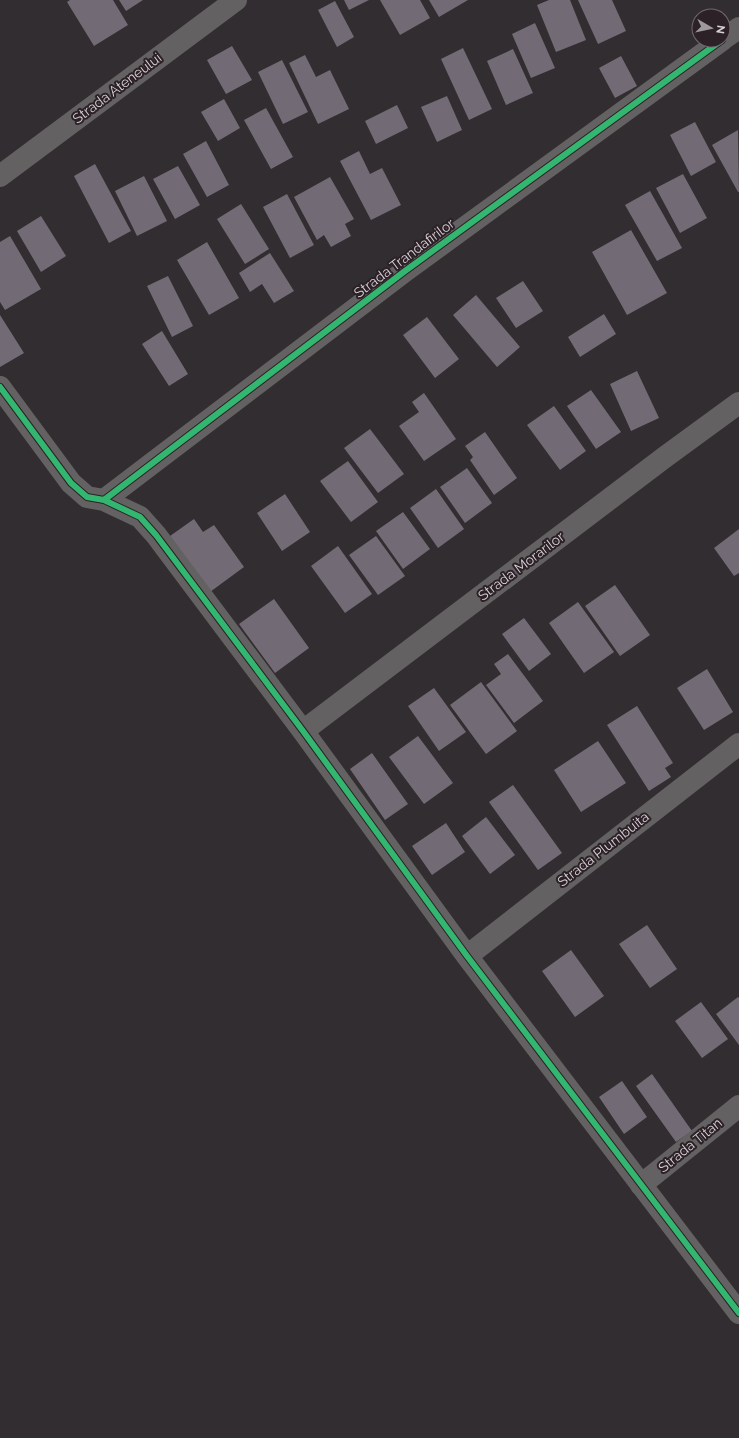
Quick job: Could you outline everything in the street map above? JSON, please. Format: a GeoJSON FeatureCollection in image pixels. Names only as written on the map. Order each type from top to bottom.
{"type":"FeatureCollection","features":[{"type":"Feature","properties":{"kind":"street","name":"Strada Ateneului"},"geometry":{"type":"LineString","coordinates":[[0,176],[236,0]]}},
{"type":"Feature","properties":{"kind":"street","name":"Strada Trandafirilor"},"geometry":{"type":"LineString","coordinates":[[104,500],[405,271],[711,48]]}},
{"type":"Feature","properties":{"kind":"street"},"geometry":{"type":"LineString","coordinates":[[0,387],[71,483],[87,497],[104,500],[140,518],[156,535],[303,731],[467,956],[739,1313]]}},
{"type":"Feature","properties":{"kind":"street","name":"Strada Morarilor"},"geometry":{"type":"LineString","coordinates":[[303,731],[659,461],[739,403]]}},
{"type":"Feature","properties":{"kind":"street","name":"Strada Plumbuita"},"geometry":{"type":"LineString","coordinates":[[467,956],[739,744]]}},
{"type":"Feature","properties":{"kind":"street","name":"Strada Titan"},"geometry":{"type":"LineString","coordinates":[[641,1185],[739,1106]]}},
{"type":"Feature","properties":{"kind":"building"},"geometry":{"type":"Polygon","coordinates":[[[70,0],[113,0],[128,25],[94,46],[67,2],[70,0]]]}},
{"type":"Feature","properties":{"kind":"building"},"geometry":{"type":"Polygon","coordinates":[[[119,0],[143,0],[126,11],[119,0]]]}},
{"type":"Feature","properties":{"kind":"building"},"geometry":{"type":"Polygon","coordinates":[[[344,0],[369,0],[349,10],[344,0]]]}},
{"type":"Feature","properties":{"kind":"building"},"geometry":{"type":"Polygon","coordinates":[[[380,0],[420,0],[430,18],[400,35],[380,0]]]}},
{"type":"Feature","properties":{"kind":"building"},"geometry":{"type":"Polygon","coordinates":[[[429,0],[468,0],[439,17],[429,0]]]}},
{"type":"Feature","properties":{"kind":"building"},"geometry":{"type":"Polygon","coordinates":[[[549,0],[570,0],[586,40],[556,52],[537,5],[549,0]]]}},
{"type":"Feature","properties":{"kind":"building"},"geometry":{"type":"Polygon","coordinates":[[[578,0],[612,0],[626,31],[598,44],[578,0]]]}},
{"type":"Feature","properties":{"kind":"building"},"geometry":{"type":"Polygon","coordinates":[[[335,1],[354,37],[337,47],[318,10],[335,1]]]}},
{"type":"Feature","properties":{"kind":"building"},"geometry":{"type":"Polygon","coordinates":[[[535,23],[555,68],[531,78],[512,34],[535,23]]]}},
{"type":"Feature","properties":{"kind":"building"},"geometry":{"type":"Polygon","coordinates":[[[232,46],[252,80],[226,94],[207,60],[232,46]]]}},
{"type":"Feature","properties":{"kind":"building"},"geometry":{"type":"Polygon","coordinates":[[[463,48],[492,109],[469,120],[441,59],[463,48]]]}},
{"type":"Feature","properties":{"kind":"building"},"geometry":{"type":"Polygon","coordinates":[[[513,49],[533,93],[506,105],[487,61],[513,49]]]}},
{"type":"Feature","properties":{"kind":"building"},"geometry":{"type":"Polygon","coordinates":[[[305,55],[316,77],[330,70],[349,109],[318,124],[289,63],[305,55]]]}},
{"type":"Feature","properties":{"kind":"building"},"geometry":{"type":"Polygon","coordinates":[[[621,56],[637,86],[615,98],[599,68],[621,56]]]}},
{"type":"Feature","properties":{"kind":"building"},"geometry":{"type":"Polygon","coordinates":[[[282,60],[308,112],[283,124],[258,72],[282,60]]]}},
{"type":"Feature","properties":{"kind":"building"},"geometry":{"type":"Polygon","coordinates":[[[447,96],[462,130],[437,142],[421,107],[447,96]]]}},
{"type":"Feature","properties":{"kind":"building"},"geometry":{"type":"Polygon","coordinates":[[[224,99],[240,128],[218,141],[201,112],[224,99]]]}},
{"type":"Feature","properties":{"kind":"building"},"geometry":{"type":"Polygon","coordinates":[[[397,105],[408,128],[376,144],[365,121],[397,105]]]}},
{"type":"Feature","properties":{"kind":"building"},"geometry":{"type":"Polygon","coordinates":[[[266,108],[293,157],[271,169],[244,120],[266,108]]]}},
{"type":"Feature","properties":{"kind":"building"},"geometry":{"type":"Polygon","coordinates":[[[695,122],[716,162],[691,176],[670,135],[695,122]]]}},
{"type":"Feature","properties":{"kind":"building"},"geometry":{"type":"Polygon","coordinates":[[[738,130],[739,192],[712,145],[738,130]]]}},
{"type":"Feature","properties":{"kind":"building"},"geometry":{"type":"Polygon","coordinates":[[[206,141],[229,185],[207,197],[183,154],[206,141]]]}},
{"type":"Feature","properties":{"kind":"building"},"geometry":{"type":"Polygon","coordinates":[[[359,151],[370,174],[382,168],[401,205],[371,220],[340,161],[359,151]]]}},
{"type":"Feature","properties":{"kind":"building"},"geometry":{"type":"Polygon","coordinates":[[[95,164],[131,231],[109,243],[74,176],[95,164]]]}},
{"type":"Feature","properties":{"kind":"building"},"geometry":{"type":"Polygon","coordinates":[[[178,166],[200,205],[175,219],[153,179],[178,166]]]}},
{"type":"Feature","properties":{"kind":"building"},"geometry":{"type":"Polygon","coordinates":[[[683,174],[707,218],[680,233],[656,188],[683,174]]]}},
{"type":"Feature","properties":{"kind":"building"},"geometry":{"type":"Polygon","coordinates":[[[144,176],[167,221],[137,236],[115,191],[144,176]]]}},
{"type":"Feature","properties":{"kind":"building"},"geometry":{"type":"Polygon","coordinates":[[[330,177],[354,219],[345,224],[351,236],[331,247],[324,235],[317,240],[294,197],[330,177]]]}},
{"type":"Feature","properties":{"kind":"building"},"geometry":{"type":"Polygon","coordinates":[[[650,191],[682,248],[657,261],[625,205],[650,191]]]}},
{"type":"Feature","properties":{"kind":"building"},"geometry":{"type":"Polygon","coordinates":[[[287,194],[314,245],[290,258],[263,207],[287,194]]]}},
{"type":"Feature","properties":{"kind":"building"},"geometry":{"type":"Polygon","coordinates":[[[241,204],[269,249],[245,264],[217,219],[241,204]]]}},
{"type":"Feature","properties":{"kind":"building"},"geometry":{"type":"Polygon","coordinates":[[[41,216],[66,256],[41,272],[17,231],[41,216]]]}},
{"type":"Feature","properties":{"kind":"building"},"geometry":{"type":"Polygon","coordinates":[[[631,230],[667,293],[627,315],[592,252],[631,230]]]}},
{"type":"Feature","properties":{"kind":"building"},"geometry":{"type":"Polygon","coordinates":[[[10,236],[41,289],[5,310],[0,302],[0,242],[10,236]]]}},
{"type":"Feature","properties":{"kind":"building"},"geometry":{"type":"Polygon","coordinates":[[[207,242],[239,298],[209,315],[177,260],[207,242]]]}},
{"type":"Feature","properties":{"kind":"building"},"geometry":{"type":"Polygon","coordinates":[[[270,253],[294,291],[274,303],[262,284],[250,292],[239,273],[270,253]]]}},
{"type":"Feature","properties":{"kind":"building"},"geometry":{"type":"Polygon","coordinates":[[[168,276],[193,326],[172,337],[147,286],[168,276]]]}},
{"type":"Feature","properties":{"kind":"building"},"geometry":{"type":"Polygon","coordinates":[[[523,281],[543,311],[516,328],[496,298],[523,281]]]}},
{"type":"Feature","properties":{"kind":"building"},"geometry":{"type":"Polygon","coordinates":[[[476,295],[520,347],[497,367],[453,315],[476,295]]]}},
{"type":"Feature","properties":{"kind":"building"},"geometry":{"type":"Polygon","coordinates":[[[604,314],[616,334],[580,357],[568,337],[604,314]]]}},
{"type":"Feature","properties":{"kind":"building"},"geometry":{"type":"Polygon","coordinates":[[[0,315],[24,353],[0,367],[0,315]]]}},
{"type":"Feature","properties":{"kind":"building"},"geometry":{"type":"Polygon","coordinates":[[[427,317],[459,359],[435,378],[403,335],[427,317]]]}},
{"type":"Feature","properties":{"kind":"building"},"geometry":{"type":"Polygon","coordinates":[[[162,331],[188,374],[169,386],[142,344],[162,331]]]}},
{"type":"Feature","properties":{"kind":"building"},"geometry":{"type":"Polygon","coordinates":[[[637,371],[659,418],[631,431],[610,384],[637,371]]]}},
{"type":"Feature","properties":{"kind":"building"},"geometry":{"type":"Polygon","coordinates":[[[591,390],[621,432],[596,449],[567,406],[591,390]]]}},
{"type":"Feature","properties":{"kind":"building"},"geometry":{"type":"Polygon","coordinates":[[[424,393],[456,439],[424,461],[399,426],[419,412],[412,402],[424,393]]]}},
{"type":"Feature","properties":{"kind":"building"},"geometry":{"type":"Polygon","coordinates":[[[554,406],[586,451],[560,470],[527,425],[554,406]]]}},
{"type":"Feature","properties":{"kind":"building"},"geometry":{"type":"Polygon","coordinates":[[[370,429],[404,474],[378,493],[344,448],[370,429]]]}},
{"type":"Feature","properties":{"kind":"building"},"geometry":{"type":"Polygon","coordinates":[[[485,432],[517,478],[494,495],[470,460],[473,457],[465,446],[485,432]]]}},
{"type":"Feature","properties":{"kind":"building"},"geometry":{"type":"Polygon","coordinates":[[[348,461],[378,502],[351,522],[320,481],[348,461]]]}},
{"type":"Feature","properties":{"kind":"building"},"geometry":{"type":"Polygon","coordinates":[[[467,468],[492,503],[465,523],[440,487],[467,468]]]}},
{"type":"Feature","properties":{"kind":"building"},"geometry":{"type":"Polygon","coordinates":[[[436,489],[464,529],[438,548],[410,508],[436,489]]]}},
{"type":"Feature","properties":{"kind":"building"},"geometry":{"type":"Polygon","coordinates":[[[285,494],[310,532],[282,551],[257,513],[285,494]]]}},
{"type":"Feature","properties":{"kind":"building"},"geometry":{"type":"Polygon","coordinates":[[[403,512],[430,549],[403,569],[376,531],[403,512]]]}},
{"type":"Feature","properties":{"kind":"building"},"geometry":{"type":"Polygon","coordinates":[[[194,519],[203,532],[214,525],[244,567],[210,592],[170,536],[194,519]]]}},
{"type":"Feature","properties":{"kind":"building"},"geometry":{"type":"Polygon","coordinates":[[[739,529],[739,573],[734,576],[714,548],[739,529]]]}},
{"type":"Feature","properties":{"kind":"building"},"geometry":{"type":"Polygon","coordinates":[[[376,536],[405,576],[378,595],[349,555],[376,536]]]}},
{"type":"Feature","properties":{"kind":"building"},"geometry":{"type":"Polygon","coordinates":[[[338,546],[372,594],[345,613],[311,566],[338,546]]]}},
{"type":"Feature","properties":{"kind":"building"},"geometry":{"type":"Polygon","coordinates":[[[615,585],[650,635],[620,656],[585,606],[615,585]]]}},
{"type":"Feature","properties":{"kind":"building"},"geometry":{"type":"Polygon","coordinates":[[[274,599],[309,648],[275,673],[239,624],[274,599]]]}},
{"type":"Feature","properties":{"kind":"building"},"geometry":{"type":"Polygon","coordinates":[[[578,602],[614,652],[584,673],[549,623],[578,602]]]}},
{"type":"Feature","properties":{"kind":"building"},"geometry":{"type":"Polygon","coordinates":[[[524,618],[551,654],[529,671],[502,634],[524,618]]]}},
{"type":"Feature","properties":{"kind":"building"},"geometry":{"type":"Polygon","coordinates":[[[508,654],[543,701],[514,723],[486,685],[501,674],[494,664],[508,654]]]}},
{"type":"Feature","properties":{"kind":"building"},"geometry":{"type":"Polygon","coordinates":[[[707,669],[733,712],[704,730],[677,688],[707,669]]]}},
{"type":"Feature","properties":{"kind":"building"},"geometry":{"type":"Polygon","coordinates":[[[481,682],[517,731],[486,754],[450,705],[481,682]]]}},
{"type":"Feature","properties":{"kind":"building"},"geometry":{"type":"Polygon","coordinates":[[[434,688],[466,732],[439,751],[408,706],[434,688]]]}},
{"type":"Feature","properties":{"kind":"building"},"geometry":{"type":"Polygon","coordinates":[[[637,706],[673,763],[665,768],[671,777],[649,791],[607,725],[637,706]]]}},
{"type":"Feature","properties":{"kind":"building"},"geometry":{"type":"Polygon","coordinates":[[[418,736],[453,783],[424,804],[389,757],[418,736]]]}},
{"type":"Feature","properties":{"kind":"building"},"geometry":{"type":"Polygon","coordinates":[[[598,741],[626,783],[581,812],[554,770],[598,741]]]}},
{"type":"Feature","properties":{"kind":"building"},"geometry":{"type":"Polygon","coordinates":[[[372,753],[408,804],[385,820],[350,769],[372,753]]]}},
{"type":"Feature","properties":{"kind":"building"},"geometry":{"type":"Polygon","coordinates":[[[513,785],[562,853],[538,870],[489,802],[513,785]]]}},
{"type":"Feature","properties":{"kind":"building"},"geometry":{"type":"Polygon","coordinates":[[[486,817],[515,855],[490,874],[462,836],[486,817]]]}},
{"type":"Feature","properties":{"kind":"building"},"geometry":{"type":"Polygon","coordinates":[[[446,823],[465,852],[432,875],[412,846],[446,823]]]}},
{"type":"Feature","properties":{"kind":"building"},"geometry":{"type":"Polygon","coordinates":[[[647,925],[677,969],[650,988],[619,944],[647,925]]]}},
{"type":"Feature","properties":{"kind":"building"},"geometry":{"type":"Polygon","coordinates":[[[571,950],[604,996],[575,1017],[542,971],[571,950]]]}},
{"type":"Feature","properties":{"kind":"building"},"geometry":{"type":"Polygon","coordinates":[[[738,997],[739,998],[739,1045],[716,1014],[738,997]]]}},
{"type":"Feature","properties":{"kind":"building"},"geometry":{"type":"Polygon","coordinates":[[[701,1002],[728,1039],[702,1058],[675,1021],[701,1002]]]}},
{"type":"Feature","properties":{"kind":"building"},"geometry":{"type":"Polygon","coordinates":[[[652,1074],[692,1131],[676,1142],[636,1086],[652,1074]]]}},
{"type":"Feature","properties":{"kind":"building"},"geometry":{"type":"Polygon","coordinates":[[[622,1081],[647,1117],[624,1134],[599,1097],[622,1081]]]}},
{"type":"Feature","properties":{"kind":"cycle path"},"geometry":{"type":"LineString","coordinates":[[104,500],[405,271],[711,48]]}},
{"type":"Feature","properties":{"kind":"cycle path"},"geometry":{"type":"LineString","coordinates":[[0,387],[71,483],[87,497],[104,500],[140,517],[156,535],[303,731],[467,956],[739,1313]]}}]}
